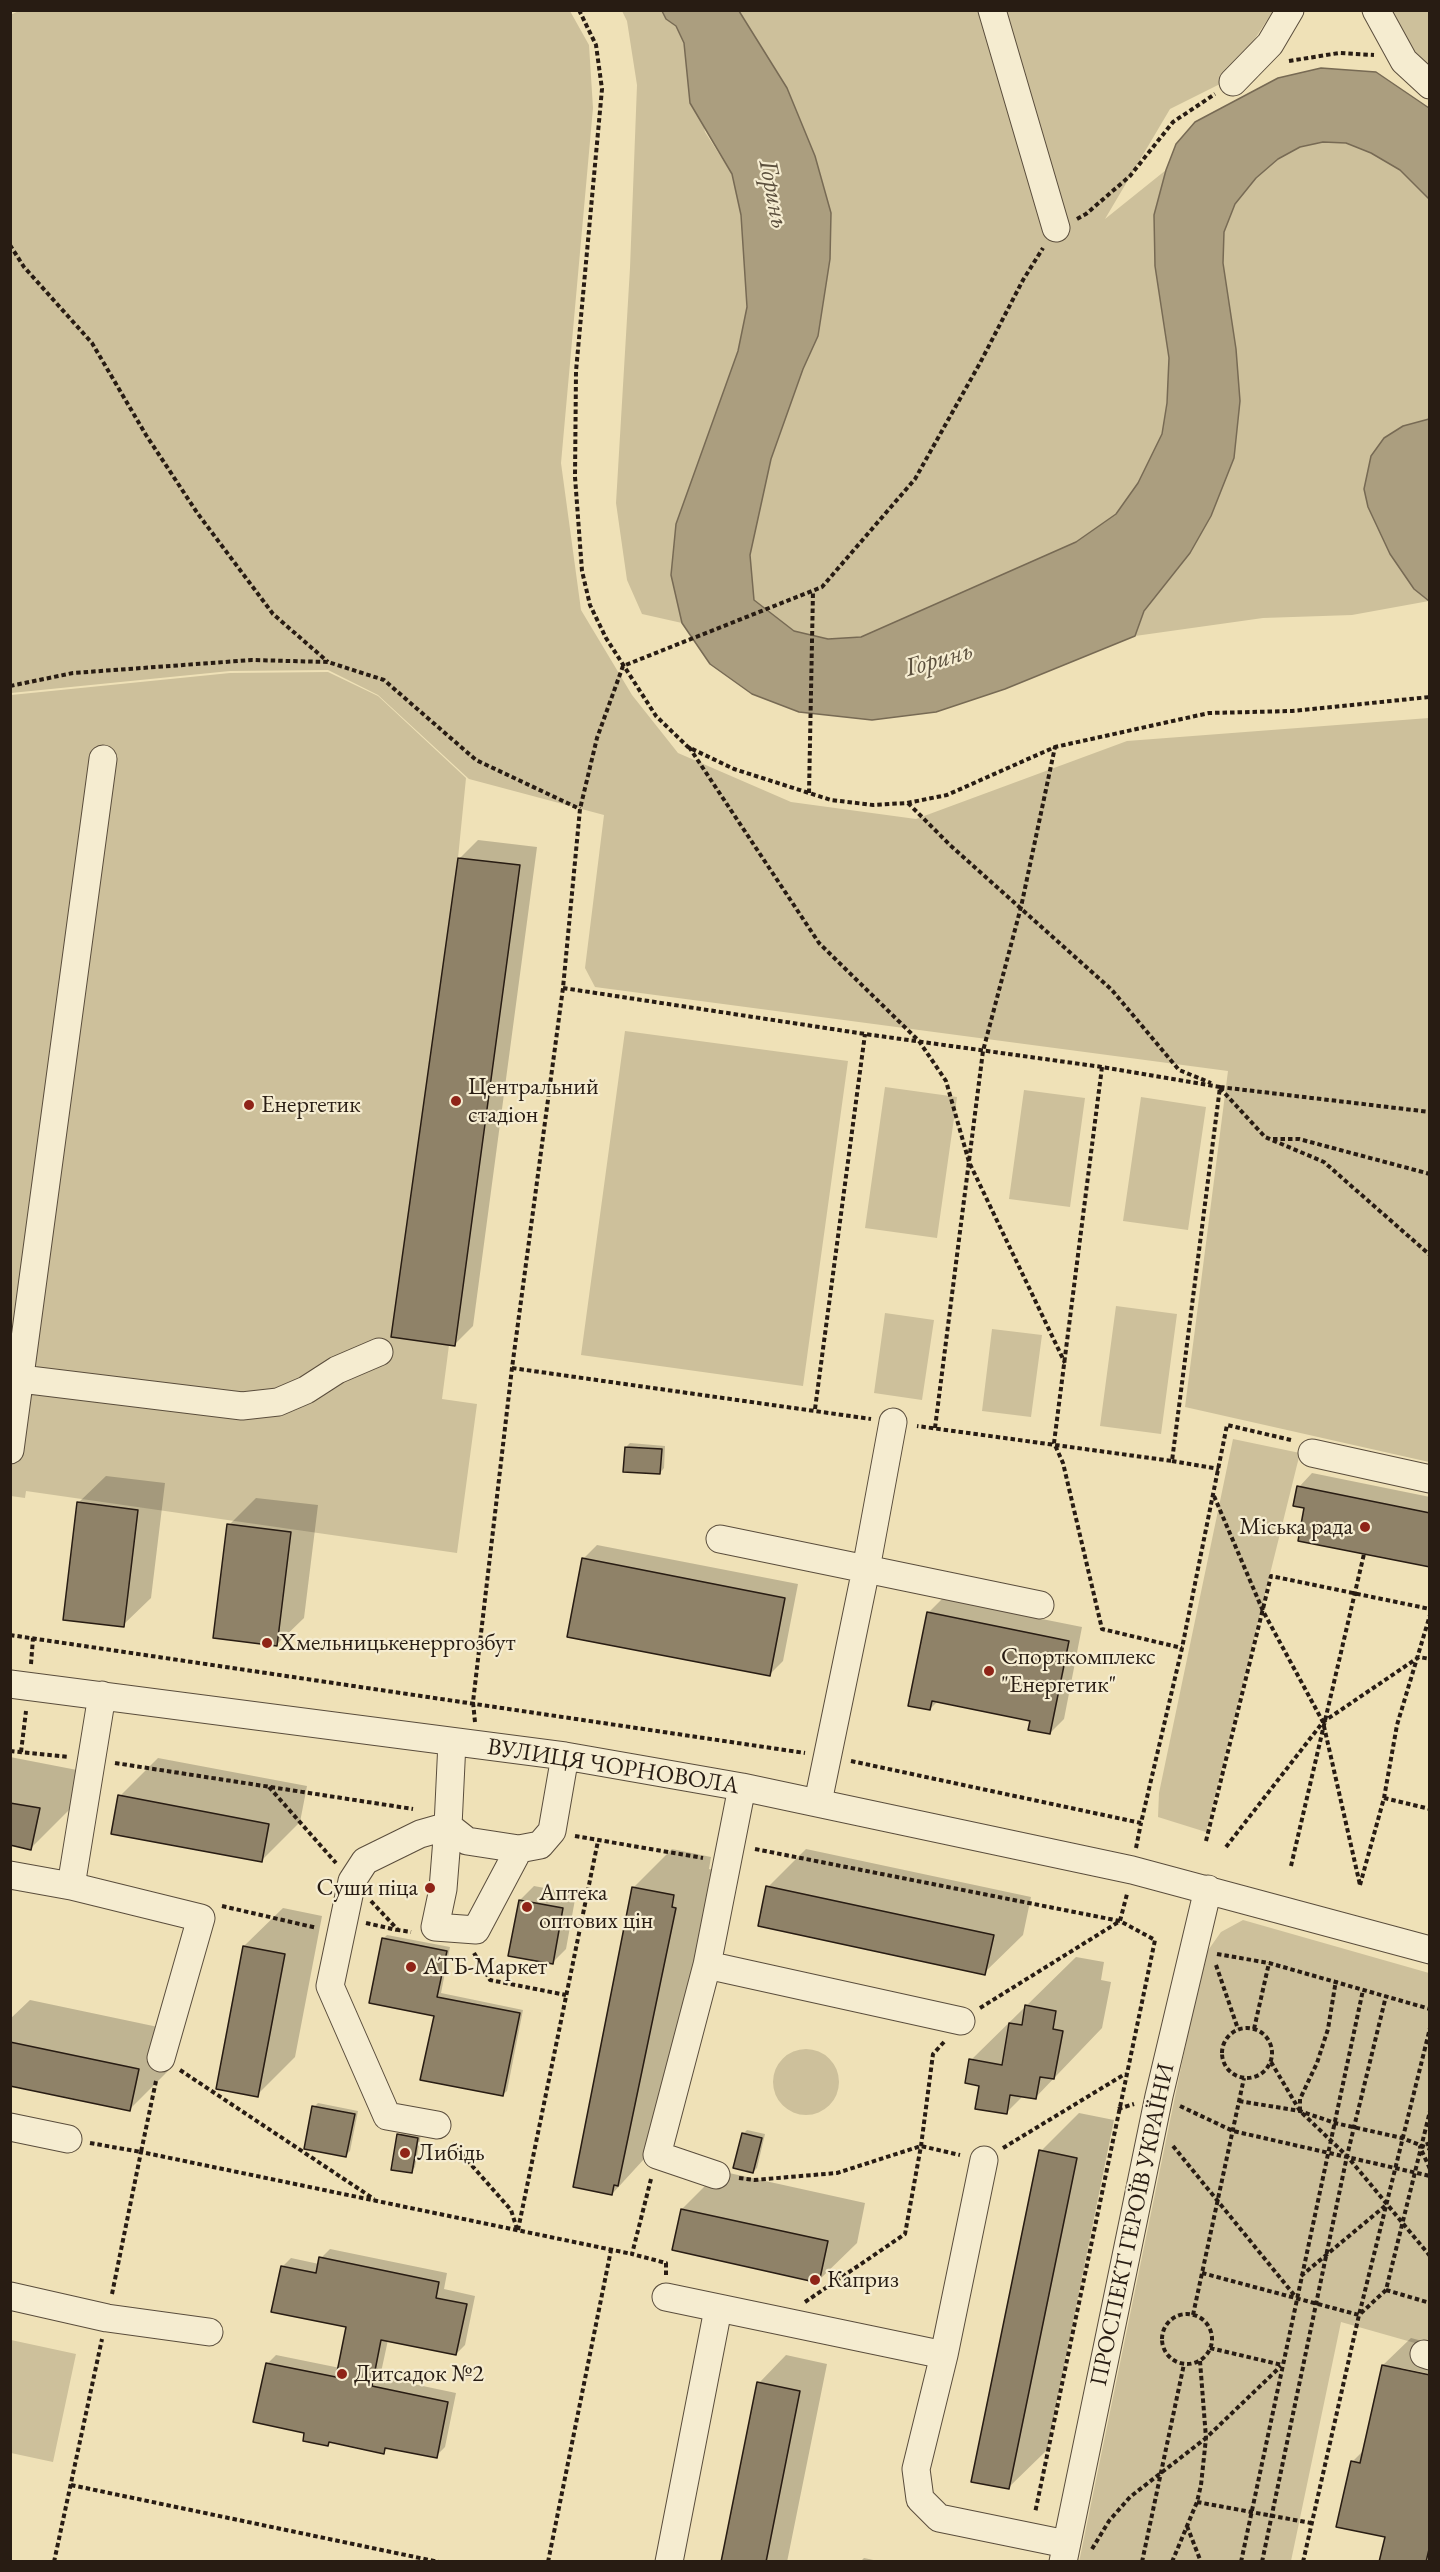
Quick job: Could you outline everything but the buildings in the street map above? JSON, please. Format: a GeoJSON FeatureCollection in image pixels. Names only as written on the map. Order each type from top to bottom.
{"type":"FeatureCollection","features":[{"type":"Feature","properties":{"kind":"street"},"geometry":{"type":"LineString","coordinates":[[992,10],[1056,228]]}},
{"type":"Feature","properties":{"kind":"street"},"geometry":{"type":"LineString","coordinates":[[1233,82],[1270,44],[1290,10]]}},
{"type":"Feature","properties":{"kind":"street"},"geometry":{"type":"LineString","coordinates":[[1376,10],[1404,61],[1430,85]]}},
{"type":"Feature","properties":{"kind":"street"},"geometry":{"type":"LineString","coordinates":[[10,1450],[103,759]]}},
{"type":"Feature","properties":{"kind":"street"},"geometry":{"type":"LineString","coordinates":[[21,1379],[242,1406],[278,1402],[306,1390],[337,1370],[379,1352]]}},
{"type":"Feature","properties":{"kind":"street"},"geometry":{"type":"LineString","coordinates":[[818,1802],[866,1569],[893,1422]]}},
{"type":"Feature","properties":{"kind":"street"},"geometry":{"type":"LineString","coordinates":[[1312,1453],[1430,1479]]}},
{"type":"Feature","properties":{"kind":"street"},"geometry":{"type":"LineString","coordinates":[[720,1539],[1040,1605]]}},
{"type":"Feature","properties":{"kind":"street","name":"ВУЛИЦЯ ЧОРНОВОЛА"},"geometry":{"type":"LineString","coordinates":[[10,1684],[565,1756],[818,1802],[1132,1870],[1430,1950]]}},
{"type":"Feature","properties":{"kind":"street"},"geometry":{"type":"LineString","coordinates":[[70,1886],[93,1760],[102,1695]]}},
{"type":"Feature","properties":{"kind":"street"},"geometry":{"type":"LineString","coordinates":[[452,1742],[443,1889],[435,1927],[474,1944],[519,1848]]}},
{"type":"Feature","properties":{"kind":"street"},"geometry":{"type":"LineString","coordinates":[[448,1820],[467,1841],[519,1848],[540,1845],[552,1831],[565,1756]]}},
{"type":"Feature","properties":{"kind":"street"},"geometry":{"type":"LineString","coordinates":[[716,2175],[657,2155],[707,1965],[742,1788]]}},
{"type":"Feature","properties":{"kind":"street"},"geometry":{"type":"LineString","coordinates":[[436,2125],[387,2116],[330,1986],[352,1881],[365,1861],[448,1820]]}},
{"type":"Feature","properties":{"kind":"street"},"geometry":{"type":"LineString","coordinates":[[10,1875],[70,1886],[201,1918],[161,2058]]}},
{"type":"Feature","properties":{"kind":"street","name":"ПРОСПЕКТ ГЕРОЇВ УКРАЇНИ"},"geometry":{"type":"LineString","coordinates":[[1073,2553],[1159,2096],[1208,1889]]}},
{"type":"Feature","properties":{"kind":"street"},"geometry":{"type":"LineString","coordinates":[[707,1965],[961,2020]]}},
{"type":"Feature","properties":{"kind":"street"},"geometry":{"type":"LineString","coordinates":[[10,2127],[68,2139]]}},
{"type":"Feature","properties":{"kind":"street"},"geometry":{"type":"LineString","coordinates":[[984,2160],[944,2355],[916,2469],[920,2499],[939,2518],[1030,2536],[1073,2553]]}},
{"type":"Feature","properties":{"kind":"street"},"geometry":{"type":"LineString","coordinates":[[10,2296],[107,2318],[209,2332]]}},
{"type":"Feature","properties":{"kind":"street"},"geometry":{"type":"LineString","coordinates":[[666,2297],[944,2355]]}},
{"type":"Feature","properties":{"kind":"street"},"geometry":{"type":"LineString","coordinates":[[669,2562],[718,2309]]}},
{"type":"Feature","properties":{"kind":"path"},"geometry":{"type":"LineString","coordinates":[[579,10],[596,45],[602,89],[576,371],[575,477],[582,572],[590,605],[623,666],[656,716],[688,747],[819,943],[920,1041],[946,1081],[969,1162],[1065,1363]]}},
{"type":"Feature","properties":{"kind":"path"},"geometry":{"type":"LineString","coordinates":[[1281,63],[1307,56],[1339,53],[1374,55],[1404,61]]}},
{"type":"Feature","properties":{"kind":"path"},"geometry":{"type":"LineString","coordinates":[[473,1702],[512,1368],[563,988],[580,808],[597,738],[623,666],[822,587],[915,479],[1023,280],[1056,228],[1086,214],[1130,176],[1173,122],[1233,82]]}},
{"type":"Feature","properties":{"kind":"path"},"geometry":{"type":"LineString","coordinates":[[10,245],[24,267],[92,343],[146,435],[198,514],[266,605],[328,662]]}},
{"type":"Feature","properties":{"kind":"path"},"geometry":{"type":"LineString","coordinates":[[809,793],[813,592]]}},
{"type":"Feature","properties":{"kind":"path"},"geometry":{"type":"LineString","coordinates":[[10,686],[85,672],[252,660],[328,662],[384,680],[476,760],[580,808]]}},
{"type":"Feature","properties":{"kind":"path"},"geometry":{"type":"LineString","coordinates":[[688,747],[734,769],[831,800],[873,805],[907,803],[947,795],[1055,747],[1209,712],[1293,711],[1430,697]]}},
{"type":"Feature","properties":{"kind":"path"},"geometry":{"type":"LineString","coordinates":[[935,1428],[983,1052],[1021,907],[1055,747]]}},
{"type":"Feature","properties":{"kind":"path"},"geometry":{"type":"LineString","coordinates":[[907,803],[950,845],[1111,989],[1179,1070],[1220,1087],[1264,1137],[1324,1162],[1430,1255]]}},
{"type":"Feature","properties":{"kind":"path"},"geometry":{"type":"LineString","coordinates":[[563,988],[865,1035],[1102,1067],[1220,1087],[1430,1112]]}},
{"type":"Feature","properties":{"kind":"path"},"geometry":{"type":"LineString","coordinates":[[814,1410],[865,1035]]}},
{"type":"Feature","properties":{"kind":"path"},"geometry":{"type":"LineString","coordinates":[[1102,1067],[1054,1443],[1063,1463],[1102,1629],[1182,1648]]}},
{"type":"Feature","properties":{"kind":"path"},"geometry":{"type":"LineString","coordinates":[[1172,1461],[1220,1087]]}},
{"type":"Feature","properties":{"kind":"path"},"geometry":{"type":"LineString","coordinates":[[1271,1139],[1299,1139],[1430,1174]]}},
{"type":"Feature","properties":{"kind":"path"},"geometry":{"type":"LineString","coordinates":[[512,1368],[1054,1443],[1219,1469]]}},
{"type":"Feature","properties":{"kind":"path"},"geometry":{"type":"LineString","coordinates":[[776,2321],[905,2234],[921,2146],[933,2054],[961,2020],[1041,1968],[1120,1921],[1182,1648],[1227,1425]]}},
{"type":"Feature","properties":{"kind":"path"},"geometry":{"type":"LineString","coordinates":[[1213,1494],[1263,1611],[1323,1722],[1360,1886],[1384,1798],[1397,1725],[1430,1614]]}},
{"type":"Feature","properties":{"kind":"path"},"geometry":{"type":"LineString","coordinates":[[1291,1866],[1364,1554]]}},
{"type":"Feature","properties":{"kind":"path"},"geometry":{"type":"LineString","coordinates":[[1206,1841],[1271,1576],[1430,1609]]}},
{"type":"Feature","properties":{"kind":"path"},"geometry":{"type":"LineString","coordinates":[[10,1635],[827,1756],[1141,1823]]}},
{"type":"Feature","properties":{"kind":"path"},"geometry":{"type":"LineString","coordinates":[[1226,1847],[1323,1722],[1419,1657],[1430,1659]]}},
{"type":"Feature","properties":{"kind":"path"},"geometry":{"type":"LineString","coordinates":[[10,1750],[93,1760],[269,1787],[448,1820]]}},
{"type":"Feature","properties":{"kind":"path"},"geometry":{"type":"LineString","coordinates":[[269,1787],[398,1930]]}},
{"type":"Feature","properties":{"kind":"path"},"geometry":{"type":"LineString","coordinates":[[1384,1798],[1430,1809]]}},
{"type":"Feature","properties":{"kind":"path"},"geometry":{"type":"LineString","coordinates":[[552,1831],[598,1841],[713,1859],[732,1846],[1120,1921],[1155,1940],[1030,2536]]}},
{"type":"Feature","properties":{"kind":"path"},"geometry":{"type":"LineString","coordinates":[[518,2230],[598,1841]]}},
{"type":"Feature","properties":{"kind":"path"},"geometry":{"type":"LineString","coordinates":[[201,1918],[205,1903],[343,1926],[418,1933]]}},
{"type":"Feature","properties":{"kind":"path"},"geometry":{"type":"LineString","coordinates":[[474,1944],[490,1980],[566,1995]]}},
{"type":"Feature","properties":{"kind":"path"},"geometry":{"type":"LineString","coordinates":[[1238,2030],[1213,1953],[1269,1963],[1336,1980],[1430,2009]]}},
{"type":"Feature","properties":{"kind":"path"},"geometry":{"type":"LineString","coordinates":[[1254,2028],[1269,1963]]}},
{"type":"Feature","properties":{"kind":"path"},"geometry":{"type":"LineString","coordinates":[[1300,2111],[1300,2099],[1317,2063],[1328,2029],[1336,1980]]}},
{"type":"Feature","properties":{"kind":"path"},"geometry":{"type":"LineString","coordinates":[[1241,2562],[1300,2276],[1363,1990]]}},
{"type":"Feature","properties":{"kind":"path"},"geometry":{"type":"LineString","coordinates":[[1262,2562],[1353,2127],[1386,1996]]}},
{"type":"Feature","properties":{"kind":"path"},"geometry":{"type":"LineString","coordinates":[[1271,2062],[1261,2074],[1244,2078],[1230,2071],[1222,2056],[1226,2040],[1238,2030],[1254,2028],[1262,2032],[1271,2045],[1271,2062],[1300,2111],[1332,2139],[1430,2256]]}},
{"type":"Feature","properties":{"kind":"path"},"geometry":{"type":"LineString","coordinates":[[1303,2562],[1385,2205],[1430,2028]]}},
{"type":"Feature","properties":{"kind":"path"},"geometry":{"type":"LineString","coordinates":[[54,2562],[161,2058],[377,2201]]}},
{"type":"Feature","properties":{"kind":"path"},"geometry":{"type":"LineString","coordinates":[[716,2175],[754,2180],[837,2173],[921,2146],[984,2160],[1126,2074]]}},
{"type":"Feature","properties":{"kind":"path"},"geometry":{"type":"LineString","coordinates":[[1193,2315],[1244,2078]]}},
{"type":"Feature","properties":{"kind":"path"},"geometry":{"type":"LineString","coordinates":[[1159,2096],[1233,2131],[1430,2176]]}},
{"type":"Feature","properties":{"kind":"path"},"geometry":{"type":"LineString","coordinates":[[1239,2101],[1300,2111],[1335,2123],[1402,2138],[1430,2149]]}},
{"type":"Feature","properties":{"kind":"path"},"geometry":{"type":"LineString","coordinates":[[1359,2315],[1386,2290],[1430,2110]]}},
{"type":"Feature","properties":{"kind":"path"},"geometry":{"type":"LineString","coordinates":[[436,2125],[511,2210],[518,2230]]}},
{"type":"Feature","properties":{"kind":"path"},"geometry":{"type":"LineString","coordinates":[[1170,2135],[1173,2145],[1296,2297]]}},
{"type":"Feature","properties":{"kind":"path"},"geometry":{"type":"LineString","coordinates":[[68,2139],[141,2152],[632,2254],[666,2263],[666,2297]]}},
{"type":"Feature","properties":{"kind":"path"},"geometry":{"type":"LineString","coordinates":[[1420,2147],[1430,2143]]}},
{"type":"Feature","properties":{"kind":"path"},"geometry":{"type":"LineString","coordinates":[[1420,2147],[1430,2169]]}},
{"type":"Feature","properties":{"kind":"path"},"geometry":{"type":"LineString","coordinates":[[632,2254],[657,2155]]}},
{"type":"Feature","properties":{"kind":"path"},"geometry":{"type":"LineString","coordinates":[[1300,2276],[1385,2205]]}},
{"type":"Feature","properties":{"kind":"path"},"geometry":{"type":"LineString","coordinates":[[548,2562],[611,2250]]}},
{"type":"Feature","properties":{"kind":"path"},"geometry":{"type":"LineString","coordinates":[[1202,2273],[1359,2315]]}},
{"type":"Feature","properties":{"kind":"path"},"geometry":{"type":"LineString","coordinates":[[1386,2290],[1430,2303]]}},
{"type":"Feature","properties":{"kind":"path"},"geometry":{"type":"LineString","coordinates":[[1193,2315],[1207,2324],[1212,2340],[1210,2348],[1200,2361],[1184,2364],[1169,2357],[1161,2342],[1162,2334],[1165,2326],[1177,2316],[1193,2315]]}},
{"type":"Feature","properties":{"kind":"path"},"geometry":{"type":"LineString","coordinates":[[1210,2348],[1282,2365]]}},
{"type":"Feature","properties":{"kind":"path"},"geometry":{"type":"LineString","coordinates":[[1172,2562],[1197,2502],[1206,2438],[1200,2361]]}},
{"type":"Feature","properties":{"kind":"path"},"geometry":{"type":"LineString","coordinates":[[1142,2562],[1184,2364]]}},
{"type":"Feature","properties":{"kind":"path"},"geometry":{"type":"LineString","coordinates":[[1073,2553],[1109,2521],[1130,2497],[1206,2438],[1282,2365]]}},
{"type":"Feature","properties":{"kind":"path"},"geometry":{"type":"LineString","coordinates":[[71,2485],[439,2562]]}},
{"type":"Feature","properties":{"kind":"path"},"geometry":{"type":"LineString","coordinates":[[1197,2502],[1311,2523]]}},
{"type":"Feature","properties":{"kind":"path"},"geometry":{"type":"LineString","coordinates":[[1187,2526],[1201,2562]]}},
{"type":"Feature","properties":{"kind":"shaded area"},"geometry":{"type":"Polygon","coordinates":[[[19,11],[570,11],[589,45],[593,108],[561,463],[581,610],[632,695],[678,753],[791,802],[916,819],[1127,741],[1429,718],[1429,1462],[1185,1407],[1228,1071],[595,987],[585,968],[604,815],[469,779],[378,695],[328,670],[230,671],[11,693],[10,15],[19,11]]]}},
{"type":"Feature","properties":{"kind":"shaded area"},"geometry":{"type":"Polygon","coordinates":[[[622,11],[662,11],[666,19],[676,26],[684,43],[705,132],[732,174],[741,215],[747,308],[738,351],[676,524],[671,575],[682,623],[642,614],[627,580],[616,503],[630,268],[637,85],[627,21],[622,11]]]}},
{"type":"Feature","properties":{"kind":"shaded area"},"geometry":{"type":"Polygon","coordinates":[[[739,11],[1273,11],[1228,80],[1170,109],[1105,219],[1166,170],[1154,215],[1155,266],[1169,358],[1167,404],[1162,434],[1138,483],[1116,514],[1076,542],[861,637],[828,639],[794,631],[754,600],[750,555],[771,459],[803,369],[818,336],[830,259],[831,213],[815,156],[787,88],[739,11]]]}},
{"type":"Feature","properties":{"kind":"shaded area"},"geometry":{"type":"Polygon","coordinates":[[[1387,11],[1429,11],[1429,74],[1401,36],[1387,11]]]}},
{"type":"Feature","properties":{"kind":"shaded area"},"geometry":{"type":"Polygon","coordinates":[[[1323,142],[1346,143],[1371,153],[1400,170],[1429,199],[1429,419],[1403,426],[1414,589],[1429,601],[1352,615],[1263,618],[1135,636],[1144,612],[1190,553],[1211,516],[1234,458],[1240,401],[1236,349],[1223,263],[1224,232],[1235,204],[1256,178],[1278,159],[1300,147],[1323,142]]]}},
{"type":"Feature","properties":{"kind":"shaded area","name":"Енергетик"},"geometry":{"type":"Polygon","coordinates":[[[328,672],[378,696],[466,778],[458,858],[520,865],[455,1346],[449,1345],[442,1399],[477,1404],[457,1553],[26,1491],[25,1498],[11,1496],[11,695],[230,673],[328,672]]]}},
{"type":"Feature","properties":{"kind":"shaded area"},"geometry":{"type":"Polygon","coordinates":[[[625,1031],[848,1061],[803,1386],[581,1355],[625,1031]]]}},
{"type":"Feature","properties":{"kind":"shaded area"},"geometry":{"type":"Polygon","coordinates":[[[885,1087],[957,1097],[937,1238],[865,1228],[885,1087]]]}},
{"type":"Feature","properties":{"kind":"shaded area"},"geometry":{"type":"Polygon","coordinates":[[[1024,1090],[1085,1098],[1070,1207],[1009,1199],[1024,1090]]]}},
{"type":"Feature","properties":{"kind":"shaded area"},"geometry":{"type":"Polygon","coordinates":[[[1141,1097],[1206,1107],[1188,1230],[1123,1221],[1141,1097]]]}},
{"type":"Feature","properties":{"kind":"shaded area"},"geometry":{"type":"Polygon","coordinates":[[[1116,1306],[1177,1314],[1161,1434],[1100,1426],[1116,1306]]]}},
{"type":"Feature","properties":{"kind":"shaded area"},"geometry":{"type":"Polygon","coordinates":[[[885,1313],[934,1320],[922,1400],[874,1393],[885,1313]]]}},
{"type":"Feature","properties":{"kind":"shaded area"},"geometry":{"type":"Polygon","coordinates":[[[992,1329],[1042,1335],[1031,1417],[982,1411],[992,1329]]]}},
{"type":"Feature","properties":{"kind":"shaded area"},"geometry":{"type":"Polygon","coordinates":[[[1233,1439],[1300,1453],[1206,1832],[1158,1817],[1159,1793],[1233,1439]]]}},
{"type":"Feature","properties":{"kind":"shaded area"},"geometry":{"type":"Polygon","coordinates":[[[1243,1920],[1429,1973],[1429,2347],[1341,2322],[1291,2561],[1079,2562],[1204,1956],[1221,1932],[1243,1920]]]}},
{"type":"Feature","properties":{"kind":"shaded area"},"geometry":{"type":"Polygon","coordinates":[[[806,2049],[819,2052],[829,2059],[836,2069],[839,2082],[836,2095],[829,2105],[819,2112],[806,2115],[793,2112],[783,2105],[776,2095],[773,2082],[776,2069],[783,2059],[793,2052],[806,2049]]]}},
{"type":"Feature","properties":{"kind":"shaded area"},"geometry":{"type":"Polygon","coordinates":[[[11,2340],[76,2354],[53,2462],[11,2453],[11,2340]]]}},
{"type":"Feature","properties":{"kind":"water","name":"Горинь"},"geometry":{"type":"Polygon","coordinates":[[[662,11],[739,11],[787,88],[815,156],[831,213],[830,259],[818,336],[803,369],[771,459],[750,555],[754,600],[794,631],[828,639],[861,637],[1076,542],[1116,514],[1138,483],[1162,434],[1167,403],[1169,358],[1155,266],[1154,215],[1166,170],[1176,144],[1195,122],[1278,78],[1321,68],[1376,72],[1429,108],[1429,199],[1400,170],[1371,153],[1346,143],[1323,142],[1300,147],[1278,159],[1256,178],[1235,204],[1224,232],[1223,263],[1236,349],[1240,401],[1234,458],[1211,516],[1190,553],[1144,611],[1135,636],[1005,689],[936,712],[872,720],[799,712],[752,694],[710,664],[682,623],[671,575],[676,524],[738,351],[747,307],[741,215],[732,174],[690,103],[684,43],[676,26],[666,19],[662,11]]]}},
{"type":"Feature","properties":{"kind":"water"},"geometry":{"type":"Polygon","coordinates":[[[1430,419],[1429,601],[1414,589],[1390,554],[1368,507],[1364,489],[1371,456],[1384,438],[1403,426],[1430,419]]]}},
{"type":"Feature","properties":{"kind":"place","name":"Центральний стадіон"},"geometry":{"type":"Point","coordinates":[456,1101]}},
{"type":"Feature","properties":{"kind":"place","name":"Енергетик"},"geometry":{"type":"Point","coordinates":[249,1105]}},
{"type":"Feature","properties":{"kind":"place","name":"Міська рада"},"geometry":{"type":"Point","coordinates":[1365,1527]}},
{"type":"Feature","properties":{"kind":"place","name":"Хмельницькенерргозбут"},"geometry":{"type":"Point","coordinates":[267,1643]}},
{"type":"Feature","properties":{"kind":"place","name":"Спорткомплекс \"Енергетик\""},"geometry":{"type":"Point","coordinates":[989,1671]}},
{"type":"Feature","properties":{"kind":"place","name":"Суши піца"},"geometry":{"type":"Point","coordinates":[430,1888]}},
{"type":"Feature","properties":{"kind":"place","name":"Аптека оптових цін"},"geometry":{"type":"Point","coordinates":[527,1907]}},
{"type":"Feature","properties":{"kind":"place","name":"АТБ-Маркет"},"geometry":{"type":"Point","coordinates":[411,1967]}},
{"type":"Feature","properties":{"kind":"place","name":"Либідь"},"geometry":{"type":"Point","coordinates":[405,2153]}},
{"type":"Feature","properties":{"kind":"place","name":"Каприз"},"geometry":{"type":"Point","coordinates":[815,2280]}},
{"type":"Feature","properties":{"kind":"place","name":"Дитсадок №2"},"geometry":{"type":"Point","coordinates":[342,2374]}}]}
